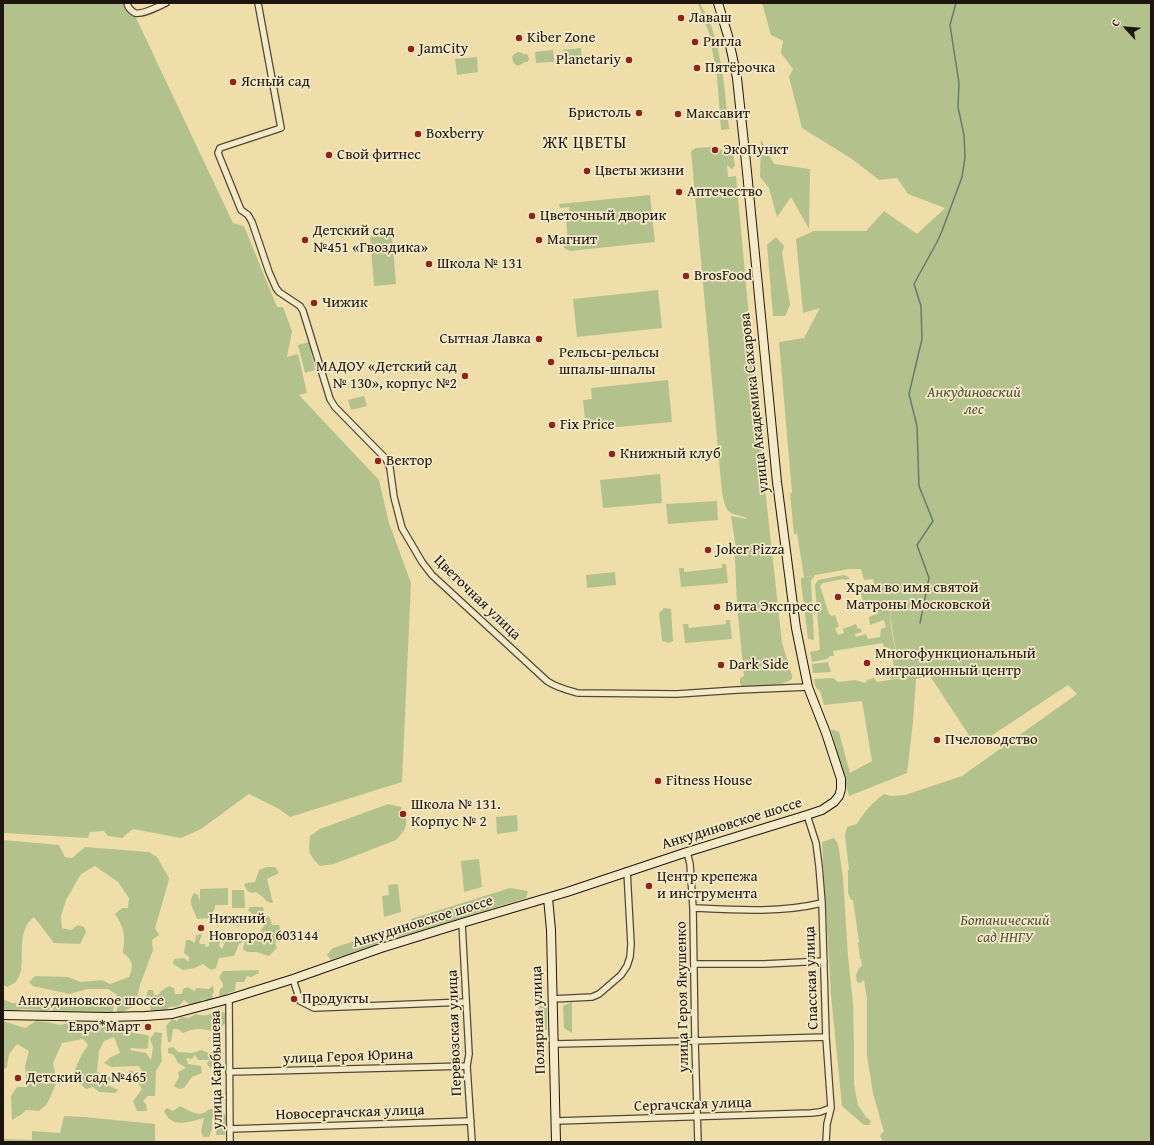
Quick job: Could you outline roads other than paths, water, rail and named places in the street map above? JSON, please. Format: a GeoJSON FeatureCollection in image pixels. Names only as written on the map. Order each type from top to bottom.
{"type":"FeatureCollection","features":[{"type":"Feature","properties":{"kind":"main road","name":"улица Академика Сахарова"},"geometry":{"type":"LineString","coordinates":[[718,3],[728,36],[737,78],[777,482],[796,628],[808,687],[826,734],[841,780],[839,796]]}},
{"type":"Feature","properties":{"kind":"main road","name":"Анкудиновское шоссе"},"geometry":{"type":"LineString","coordinates":[[3,1015],[106,1017],[172,1014],[229,999],[293,979],[381,948],[548,898],[627,871],[807,815],[822,810],[834,802],[839,796]]}},
{"type":"Feature","properties":{"kind":"main road","name":"Полярная улица"},"geometry":{"type":"LineString","coordinates":[[548,898],[551,930],[556,1142]]}},
{"type":"Feature","properties":{"kind":"street"},"geometry":{"type":"LineString","coordinates":[[127,3],[131,10],[137,13],[166,3]]}},
{"type":"Feature","properties":{"kind":"street","name":"Цветочная улица"},"geometry":{"type":"LineString","coordinates":[[258,3],[281,128],[220,148],[218,153],[241,210],[248,215],[252,222],[272,282],[279,292],[300,306],[303,311],[330,399],[335,407],[386,459],[390,468],[394,497],[402,528],[422,562],[432,575],[547,681],[554,686],[565,690],[578,693],[677,694],[808,687]]}},
{"type":"Feature","properties":{"kind":"street","name":"Спасская улица"},"geometry":{"type":"LineString","coordinates":[[807,815],[816,843],[822,903],[826,1037],[831,1108],[827,1124],[826,1142]]}},
{"type":"Feature","properties":{"kind":"street","name":"улица Героя Якушенко"},"geometry":{"type":"LineString","coordinates":[[687,852],[690,864],[693,908],[698,1142]]}},
{"type":"Feature","properties":{"kind":"street"},"geometry":{"type":"LineString","coordinates":[[552,999],[592,997],[599,994],[621,974],[627,966],[630,957],[631,944],[627,871]]}},
{"type":"Feature","properties":{"kind":"street"},"geometry":{"type":"LineString","coordinates":[[693,908],[782,909],[822,903]]}},
{"type":"Feature","properties":{"kind":"street","name":"Перевозская улица"},"geometry":{"type":"LineString","coordinates":[[462,923],[469,1054],[467,1066],[472,1142]]}},
{"type":"Feature","properties":{"kind":"street"},"geometry":{"type":"LineString","coordinates":[[694,964],[824,962]]}},
{"type":"Feature","properties":{"kind":"street"},"geometry":{"type":"LineString","coordinates":[[293,979],[300,1001],[314,1008],[466,1002]]}},
{"type":"Feature","properties":{"kind":"street","name":"улица Карбышева"},"geometry":{"type":"LineString","coordinates":[[229,999],[230,1142]]}},
{"type":"Feature","properties":{"kind":"street"},"geometry":{"type":"LineString","coordinates":[[554,1044],[826,1037]]}},
{"type":"Feature","properties":{"kind":"street","name":"улица Героя Юрина"},"geometry":{"type":"LineString","coordinates":[[229,1072],[467,1066]]}},
{"type":"Feature","properties":{"kind":"street","name":"Сергачская улица"},"geometry":{"type":"LineString","coordinates":[[556,1121],[811,1113],[820,1112],[831,1108]]}},
{"type":"Feature","properties":{"kind":"street","name":"Новосергачская улица"},"geometry":{"type":"LineString","coordinates":[[230,1129],[471,1121]]}},
{"type":"Feature","properties":{"kind":"waterway"},"geometry":{"type":"LineString","coordinates":[[920,623],[929,578],[917,545],[933,521],[919,486],[917,426],[909,394],[922,339],[921,306],[914,284],[942,231],[962,177],[965,157],[964,135],[958,107],[959,83],[950,25],[956,3]]}},
{"type":"Feature","properties":{"kind":"place","name":"Лаваш"},"geometry":{"type":"Point","coordinates":[681,18]}},
{"type":"Feature","properties":{"kind":"place","name":"Kiber Zone"},"geometry":{"type":"Point","coordinates":[519,38]}},
{"type":"Feature","properties":{"kind":"place","name":"Ригла"},"geometry":{"type":"Point","coordinates":[695,42]}},
{"type":"Feature","properties":{"kind":"place","name":"JamCity"},"geometry":{"type":"Point","coordinates":[411,49]}},
{"type":"Feature","properties":{"kind":"place","name":"Planetariy"},"geometry":{"type":"Point","coordinates":[629,60]}},
{"type":"Feature","properties":{"kind":"place","name":"Пятёрочка"},"geometry":{"type":"Point","coordinates":[697,68]}},
{"type":"Feature","properties":{"kind":"place","name":"Ясный сад"},"geometry":{"type":"Point","coordinates":[233,82]}},
{"type":"Feature","properties":{"kind":"place","name":"Бристоль"},"geometry":{"type":"Point","coordinates":[639,113]}},
{"type":"Feature","properties":{"kind":"place","name":"Максавит"},"geometry":{"type":"Point","coordinates":[678,114]}},
{"type":"Feature","properties":{"kind":"place","name":"Boxberry"},"geometry":{"type":"Point","coordinates":[418,134]}},
{"type":"Feature","properties":{"kind":"place","name":"ЭкоПункт"},"geometry":{"type":"Point","coordinates":[715,150]}},
{"type":"Feature","properties":{"kind":"place","name":"Свой фитнес"},"geometry":{"type":"Point","coordinates":[329,155]}},
{"type":"Feature","properties":{"kind":"place","name":"Цветы жизни"},"geometry":{"type":"Point","coordinates":[587,171]}},
{"type":"Feature","properties":{"kind":"place","name":"Аптечество"},"geometry":{"type":"Point","coordinates":[679,192]}},
{"type":"Feature","properties":{"kind":"place","name":"Цветочный дворик"},"geometry":{"type":"Point","coordinates":[532,216]}},
{"type":"Feature","properties":{"kind":"place","name":"Детский сад №451 «Гвоздика»"},"geometry":{"type":"Point","coordinates":[305,240]}},
{"type":"Feature","properties":{"kind":"place","name":"Магнит"},"geometry":{"type":"Point","coordinates":[539,240]}},
{"type":"Feature","properties":{"kind":"place","name":"Школа № 131"},"geometry":{"type":"Point","coordinates":[429,264]}},
{"type":"Feature","properties":{"kind":"place","name":"BrosFood"},"geometry":{"type":"Point","coordinates":[686,276]}},
{"type":"Feature","properties":{"kind":"place","name":"Чижик"},"geometry":{"type":"Point","coordinates":[314,303]}},
{"type":"Feature","properties":{"kind":"place","name":"Сытная Лавка"},"geometry":{"type":"Point","coordinates":[539,339]}},
{"type":"Feature","properties":{"kind":"place","name":"Рельсы-рельсы шпалы-шпалы"},"geometry":{"type":"Point","coordinates":[551,362]}},
{"type":"Feature","properties":{"kind":"place","name":"МАДОУ «Детский сад № 130», корпус №2"},"geometry":{"type":"Point","coordinates":[465,376]}},
{"type":"Feature","properties":{"kind":"place","name":"Fix Price"},"geometry":{"type":"Point","coordinates":[552,425]}},
{"type":"Feature","properties":{"kind":"place","name":"Книжный клуб"},"geometry":{"type":"Point","coordinates":[612,454]}},
{"type":"Feature","properties":{"kind":"place","name":"Вектор"},"geometry":{"type":"Point","coordinates":[378,461]}},
{"type":"Feature","properties":{"kind":"place","name":"Joker Pizza"},"geometry":{"type":"Point","coordinates":[708,550]}},
{"type":"Feature","properties":{"kind":"place","name":"Храм во имя святой Матроны Московской"},"geometry":{"type":"Point","coordinates":[838,597]}},
{"type":"Feature","properties":{"kind":"place","name":"Вита Экспресс"},"geometry":{"type":"Point","coordinates":[717,607]}},
{"type":"Feature","properties":{"kind":"place","name":"Многофункциональный миграционный центр"},"geometry":{"type":"Point","coordinates":[867,663]}},
{"type":"Feature","properties":{"kind":"place","name":"Dark Side"},"geometry":{"type":"Point","coordinates":[721,665]}},
{"type":"Feature","properties":{"kind":"place","name":"Пчеловодство"},"geometry":{"type":"Point","coordinates":[937,740]}},
{"type":"Feature","properties":{"kind":"place","name":"Fitness House"},"geometry":{"type":"Point","coordinates":[658,781]}},
{"type":"Feature","properties":{"kind":"place","name":"Школа № 131. Корпус № 2"},"geometry":{"type":"Point","coordinates":[403,814]}},
{"type":"Feature","properties":{"kind":"place","name":"Центр крепежа и инструмента"},"geometry":{"type":"Point","coordinates":[649,886]}},
{"type":"Feature","properties":{"kind":"place","name":"Нижний Новгород 603144"},"geometry":{"type":"Point","coordinates":[201,928]}},
{"type":"Feature","properties":{"kind":"place","name":"Продукты"},"geometry":{"type":"Point","coordinates":[294,999]}},
{"type":"Feature","properties":{"kind":"place","name":"Евро*Март"},"geometry":{"type":"Point","coordinates":[148,1027]}},
{"type":"Feature","properties":{"kind":"place","name":"Детский сад №465"},"geometry":{"type":"Point","coordinates":[18,1078]}},
{"type":"Feature","properties":{"kind":"district","name":"ЖК ЦВЕТЫ"},"geometry":{"type":"Point","coordinates":[585,144]}},
{"type":"Feature","properties":{"kind":"park label","name":"Анкудиновский лес"},"geometry":{"type":"Point","coordinates":[974,402]}},
{"type":"Feature","properties":{"kind":"park label","name":"Ботанический сад ННГУ"},"geometry":{"type":"Point","coordinates":[1005,930]}}]}
